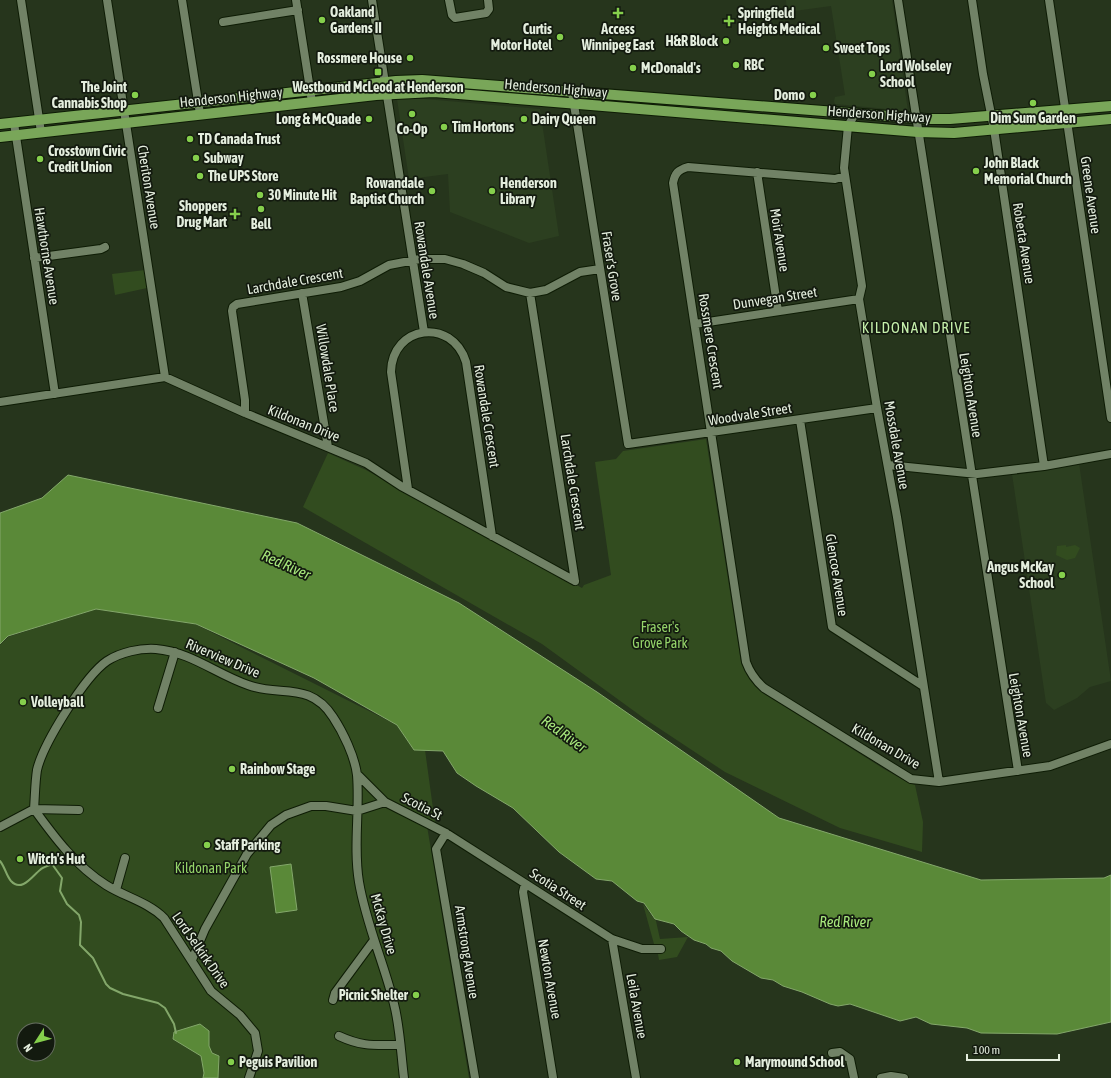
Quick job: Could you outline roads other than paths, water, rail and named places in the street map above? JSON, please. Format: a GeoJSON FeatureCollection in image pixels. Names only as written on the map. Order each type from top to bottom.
{"type":"FeatureCollection","features":[{"type":"Feature","properties":{"kind":"main road","name":"Henderson Highway"},"geometry":{"type":"LineString","coordinates":[[0,124],[384,82],[422,80],[916,118],[950,119],[1111,106]]}},
{"type":"Feature","properties":{"kind":"main road"},"geometry":{"type":"LineString","coordinates":[[469,96],[477,84]]}},
{"type":"Feature","properties":{"kind":"main road","name":"Henderson Highway"},"geometry":{"type":"LineString","coordinates":[[0,137],[386,94],[434,92],[918,132],[954,133],[1111,119]]}},
{"type":"Feature","properties":{"kind":"main road"},"geometry":{"type":"LineString","coordinates":[[710,102],[710,115]]}},
{"type":"Feature","properties":{"kind":"main road"},"geometry":{"type":"LineString","coordinates":[[784,121],[785,108]]}},
{"type":"Feature","properties":{"kind":"street"},"geometry":{"type":"LineString","coordinates":[[21,0],[41,132]]}},
{"type":"Feature","properties":{"kind":"street","name":"Cheriton Avenue"},"geometry":{"type":"LineString","coordinates":[[107,0],[165,377]]}},
{"type":"Feature","properties":{"kind":"street"},"geometry":{"type":"LineString","coordinates":[[182,0],[200,114]]}},
{"type":"Feature","properties":{"kind":"street"},"geometry":{"type":"LineString","coordinates":[[296,0],[312,102]]}},
{"type":"Feature","properties":{"kind":"street","name":"Rowandale Avenue"},"geometry":{"type":"LineString","coordinates":[[372,0],[411,260],[424,332]]}},
{"type":"Feature","properties":{"kind":"street"},"geometry":{"type":"LineString","coordinates":[[449,0],[452,15],[456,18],[486,13],[489,9],[488,0]]}},
{"type":"Feature","properties":{"kind":"street","name":"Leighton Avenue"},"geometry":{"type":"LineString","coordinates":[[898,0],[970,473],[1018,771]]}},
{"type":"Feature","properties":{"kind":"street","name":"Roberta Avenue"},"geometry":{"type":"LineString","coordinates":[[972,0],[994,129],[1044,466]]}},
{"type":"Feature","properties":{"kind":"street","name":"Greene Avenue"},"geometry":{"type":"LineString","coordinates":[[1049,0],[1111,418]]}},
{"type":"Feature","properties":{"kind":"street"},"geometry":{"type":"LineString","coordinates":[[223,22],[298,10]]}},
{"type":"Feature","properties":{"kind":"street","name":"Fraser's Grove"},"geometry":{"type":"LineString","coordinates":[[572,92],[628,444]]}},
{"type":"Feature","properties":{"kind":"street","name":"Mossdale Avenue"},"geometry":{"type":"LineString","coordinates":[[855,114],[848,126],[845,176],[862,286],[859,299],[876,408],[888,465],[939,782]]}},
{"type":"Feature","properties":{"kind":"street","name":"Hawthorne Avenue"},"geometry":{"type":"LineString","coordinates":[[14,123],[55,394]]}},
{"type":"Feature","properties":{"kind":"street","name":"Rossmere Crescent"},"geometry":{"type":"LineString","coordinates":[[755,680],[746,662],[673,183],[675,174],[681,169],[688,167],[834,179],[845,176]]}},
{"type":"Feature","properties":{"kind":"street","name":"Moir Avenue"},"geometry":{"type":"LineString","coordinates":[[757,172],[778,311]]}},
{"type":"Feature","properties":{"kind":"street"},"geometry":{"type":"LineString","coordinates":[[34,258],[101,250],[104,247]]}},
{"type":"Feature","properties":{"kind":"street","name":"Larchdale Crescent"},"geometry":{"type":"LineString","coordinates":[[245,413],[245,400],[232,311],[236,304],[351,285],[389,265],[411,260],[445,259],[484,272],[506,287],[530,293],[546,290],[580,272],[600,269]]}},
{"type":"Feature","properties":{"kind":"street","name":"Larchdale Crescent"},"geometry":{"type":"LineString","coordinates":[[530,293],[575,581]]}},
{"type":"Feature","properties":{"kind":"street","name":"Willowdale Place"},"geometry":{"type":"LineString","coordinates":[[302,294],[328,447]]}},
{"type":"Feature","properties":{"kind":"street","name":"Dunvegan Street"},"geometry":{"type":"LineString","coordinates":[[695,324],[859,299]]}},
{"type":"Feature","properties":{"kind":"street"},"geometry":{"type":"LineString","coordinates":[[408,489],[391,365],[394,354],[402,343],[410,337],[424,332]]}},
{"type":"Feature","properties":{"kind":"street","name":"Rowandale Crescent"},"geometry":{"type":"LineString","coordinates":[[424,332],[438,333],[449,338],[458,346],[464,356],[492,536]]}},
{"type":"Feature","properties":{"kind":"street"},"geometry":{"type":"LineString","coordinates":[[0,402],[165,377]]}},
{"type":"Feature","properties":{"kind":"street","name":"Kildonan Drive"},"geometry":{"type":"LineString","coordinates":[[165,377],[245,413],[366,463],[408,489],[575,581]]}},
{"type":"Feature","properties":{"kind":"street","name":"Woodvale Street"},"geometry":{"type":"LineString","coordinates":[[628,444],[876,408]]}},
{"type":"Feature","properties":{"kind":"street","name":"Glencoe Avenue"},"geometry":{"type":"LineString","coordinates":[[800,420],[832,628],[923,686]]}},
{"type":"Feature","properties":{"kind":"street"},"geometry":{"type":"LineString","coordinates":[[888,465],[970,473],[1044,466],[1111,454]]}},
{"type":"Feature","properties":{"kind":"street","name":"Riverview Drive"},"geometry":{"type":"LineString","coordinates":[[34,810],[38,770],[46,746],[80,690],[107,662],[122,654],[141,649],[175,652],[187,656],[247,685],[294,691],[315,699],[328,710],[333,718],[349,751],[357,774]]}},
{"type":"Feature","properties":{"kind":"street"},"geometry":{"type":"LineString","coordinates":[[158,708],[175,652]]}},
{"type":"Feature","properties":{"kind":"street","name":"Kildonan Drive"},"geometry":{"type":"LineString","coordinates":[[755,680],[764,688],[912,778],[939,782],[1050,766],[1111,744]]}},
{"type":"Feature","properties":{"kind":"street","name":"Scotia St"},"geometry":{"type":"LineString","coordinates":[[357,774],[385,802],[446,833]]}},
{"type":"Feature","properties":{"kind":"street","name":"McKay Drive"},"geometry":{"type":"LineString","coordinates":[[357,774],[359,881],[374,940],[394,1005],[404,1078]]}},
{"type":"Feature","properties":{"kind":"street","name":"Scotia St"},"geometry":{"type":"LineString","coordinates":[[357,811],[385,802]]}},
{"type":"Feature","properties":{"kind":"street"},"geometry":{"type":"LineString","coordinates":[[192,960],[204,929],[247,854],[271,825],[286,815],[311,806],[326,806],[357,811]]}},
{"type":"Feature","properties":{"kind":"street"},"geometry":{"type":"LineString","coordinates":[[0,827],[34,810],[79,810]]}},
{"type":"Feature","properties":{"kind":"street","name":"Lord Selkirk Drive"},"geometry":{"type":"LineString","coordinates":[[34,810],[60,845],[81,866],[106,885],[156,910],[164,918],[215,996],[240,1014],[255,1032],[258,1051],[249,1078]]}},
{"type":"Feature","properties":{"kind":"street","name":"Scotia Street"},"geometry":{"type":"LineString","coordinates":[[446,833],[612,939],[642,949],[661,949]]}},
{"type":"Feature","properties":{"kind":"street","name":"Armstrong Avenue"},"geometry":{"type":"LineString","coordinates":[[446,833],[436,849],[474,1078]]}},
{"type":"Feature","properties":{"kind":"street"},"geometry":{"type":"LineString","coordinates":[[116,890],[125,858]]}},
{"type":"Feature","properties":{"kind":"street","name":"Newton Avenue"},"geometry":{"type":"LineString","coordinates":[[525,884],[522,892],[553,1078]]}},
{"type":"Feature","properties":{"kind":"street","name":"Leila Avenue"},"geometry":{"type":"LineString","coordinates":[[612,939],[636,1078]]}},
{"type":"Feature","properties":{"kind":"street"},"geometry":{"type":"LineString","coordinates":[[333,1000],[336,993],[374,940]]}},
{"type":"Feature","properties":{"kind":"street"},"geometry":{"type":"LineString","coordinates":[[339,1036],[364,1045],[400,1045]]}},
{"type":"Feature","properties":{"kind":"street"},"geometry":{"type":"LineString","coordinates":[[832,1053],[840,1052],[850,1059],[854,1078]]}},
{"type":"Feature","properties":{"kind":"street"},"geometry":{"type":"LineString","coordinates":[[881,1078],[896,1076],[904,1078]]}},
{"type":"Feature","properties":{"kind":"water","name":"Red River"},"geometry":{"type":"Polygon","coordinates":[[[68,475],[297,523],[459,603],[597,692],[779,818],[981,880],[1104,878],[1111,875],[1111,1022],[1057,1034],[981,1033],[967,1028],[931,1024],[916,1017],[900,1021],[850,1004],[838,1006],[830,1004],[783,986],[773,980],[761,978],[732,961],[721,951],[694,940],[674,924],[655,919],[644,903],[637,901],[612,881],[596,879],[559,852],[513,808],[457,773],[443,751],[414,750],[397,725],[314,678],[196,624],[96,609],[8,636],[0,644],[0,513],[42,498],[68,475]]]}},
{"type":"Feature","properties":{"kind":"water"},"geometry":{"type":"Polygon","coordinates":[[[291,864],[297,910],[276,913],[270,867],[291,864]]]}},
{"type":"Feature","properties":{"kind":"water"},"geometry":{"type":"Polygon","coordinates":[[[200,1024],[209,1031],[209,1046],[212,1053],[219,1056],[218,1078],[203,1078],[204,1073],[201,1056],[173,1039],[174,1032],[200,1024]]]}},
{"type":"Feature","properties":{"kind":"waterway"},"geometry":{"type":"LineString","coordinates":[[0,861],[11,881],[19,885],[27,882],[37,872],[52,864],[62,878],[60,891],[67,904],[79,915],[81,922],[80,945],[93,958],[106,984],[110,988],[123,994],[158,1003],[165,1008],[174,1024],[176,1033]]}},
{"type":"Feature","properties":{"kind":"place","name":"Access Winnipeg East"},"geometry":{"type":"Point","coordinates":[618,13]}},
{"type":"Feature","properties":{"kind":"place","name":"Oakland Gardens II"},"geometry":{"type":"Point","coordinates":[322,20]}},
{"type":"Feature","properties":{"kind":"place","name":"Springfield Heights Medical"},"geometry":{"type":"Point","coordinates":[729,21]}},
{"type":"Feature","properties":{"kind":"place","name":"Curtis Motor Hotel"},"geometry":{"type":"Point","coordinates":[560,37]}},
{"type":"Feature","properties":{"kind":"place","name":"H&R Block"},"geometry":{"type":"Point","coordinates":[726,41]}},
{"type":"Feature","properties":{"kind":"place","name":"Sweet Tops"},"geometry":{"type":"Point","coordinates":[826,48]}},
{"type":"Feature","properties":{"kind":"place","name":"Rossmere House"},"geometry":{"type":"Point","coordinates":[410,58]}},
{"type":"Feature","properties":{"kind":"place","name":"RBC"},"geometry":{"type":"Point","coordinates":[736,65]}},
{"type":"Feature","properties":{"kind":"place","name":"McDonald's"},"geometry":{"type":"Point","coordinates":[633,68]}},
{"type":"Feature","properties":{"kind":"place","name":"Westbound McLeod at Henderson"},"geometry":{"type":"Point","coordinates":[378,72]}},
{"type":"Feature","properties":{"kind":"place","name":"Lord Wolseley School"},"geometry":{"type":"Point","coordinates":[872,74]}},
{"type":"Feature","properties":{"kind":"place","name":"The Joint Cannabis Shop"},"geometry":{"type":"Point","coordinates":[135,95]}},
{"type":"Feature","properties":{"kind":"place","name":"Domo"},"geometry":{"type":"Point","coordinates":[813,95]}},
{"type":"Feature","properties":{"kind":"place","name":"Dim Sum Garden"},"geometry":{"type":"Point","coordinates":[1033,103]}},
{"type":"Feature","properties":{"kind":"place","name":"Co-Op"},"geometry":{"type":"Point","coordinates":[412,114]}},
{"type":"Feature","properties":{"kind":"place","name":"Long & McQuade"},"geometry":{"type":"Point","coordinates":[369,119]}},
{"type":"Feature","properties":{"kind":"place","name":"Dairy Queen"},"geometry":{"type":"Point","coordinates":[524,119]}},
{"type":"Feature","properties":{"kind":"place","name":"Tim Hortons"},"geometry":{"type":"Point","coordinates":[444,127]}},
{"type":"Feature","properties":{"kind":"place","name":"TD Canada Trust"},"geometry":{"type":"Point","coordinates":[190,139]}},
{"type":"Feature","properties":{"kind":"place","name":"Subway"},"geometry":{"type":"Point","coordinates":[196,158]}},
{"type":"Feature","properties":{"kind":"place","name":"Crosstown Civic Credit Union"},"geometry":{"type":"Point","coordinates":[40,159]}},
{"type":"Feature","properties":{"kind":"place","name":"John Black Memorial Church"},"geometry":{"type":"Point","coordinates":[976,171]}},
{"type":"Feature","properties":{"kind":"place","name":"The UPS Store"},"geometry":{"type":"Point","coordinates":[200,176]}},
{"type":"Feature","properties":{"kind":"place","name":"Rowandale Baptist Church"},"geometry":{"type":"Point","coordinates":[432,191]}},
{"type":"Feature","properties":{"kind":"place","name":"Henderson Library"},"geometry":{"type":"Point","coordinates":[492,191]}},
{"type":"Feature","properties":{"kind":"place","name":"30 Minute Hit"},"geometry":{"type":"Point","coordinates":[260,195]}},
{"type":"Feature","properties":{"kind":"place","name":"Bell"},"geometry":{"type":"Point","coordinates":[261,209]}},
{"type":"Feature","properties":{"kind":"place","name":"Shoppers Drug Mart"},"geometry":{"type":"Point","coordinates":[235,214]}},
{"type":"Feature","properties":{"kind":"place","name":"Angus McKay School"},"geometry":{"type":"Point","coordinates":[1062,575]}},
{"type":"Feature","properties":{"kind":"place","name":"Volleyball"},"geometry":{"type":"Point","coordinates":[23,702]}},
{"type":"Feature","properties":{"kind":"place","name":"Rainbow Stage"},"geometry":{"type":"Point","coordinates":[232,769]}},
{"type":"Feature","properties":{"kind":"place","name":"Staff Parking"},"geometry":{"type":"Point","coordinates":[207,845]}},
{"type":"Feature","properties":{"kind":"place","name":"Witch's Hut"},"geometry":{"type":"Point","coordinates":[20,859]}},
{"type":"Feature","properties":{"kind":"place","name":"Picnic Shelter"},"geometry":{"type":"Point","coordinates":[416,995]}},
{"type":"Feature","properties":{"kind":"place","name":"Peguis Pavilion"},"geometry":{"type":"Point","coordinates":[231,1062]}},
{"type":"Feature","properties":{"kind":"place","name":"Marymound School"},"geometry":{"type":"Point","coordinates":[737,1062]}},
{"type":"Feature","properties":{"kind":"district","name":"KILDONAN DRIVE"},"geometry":{"type":"Point","coordinates":[916,328]}},
{"type":"Feature","properties":{"kind":"park label","name":"Fraser's Grove Park"},"geometry":{"type":"Point","coordinates":[660,636]}},
{"type":"Feature","properties":{"kind":"park label","name":"Kildonan Park"},"geometry":{"type":"Point","coordinates":[211,868]}}]}
